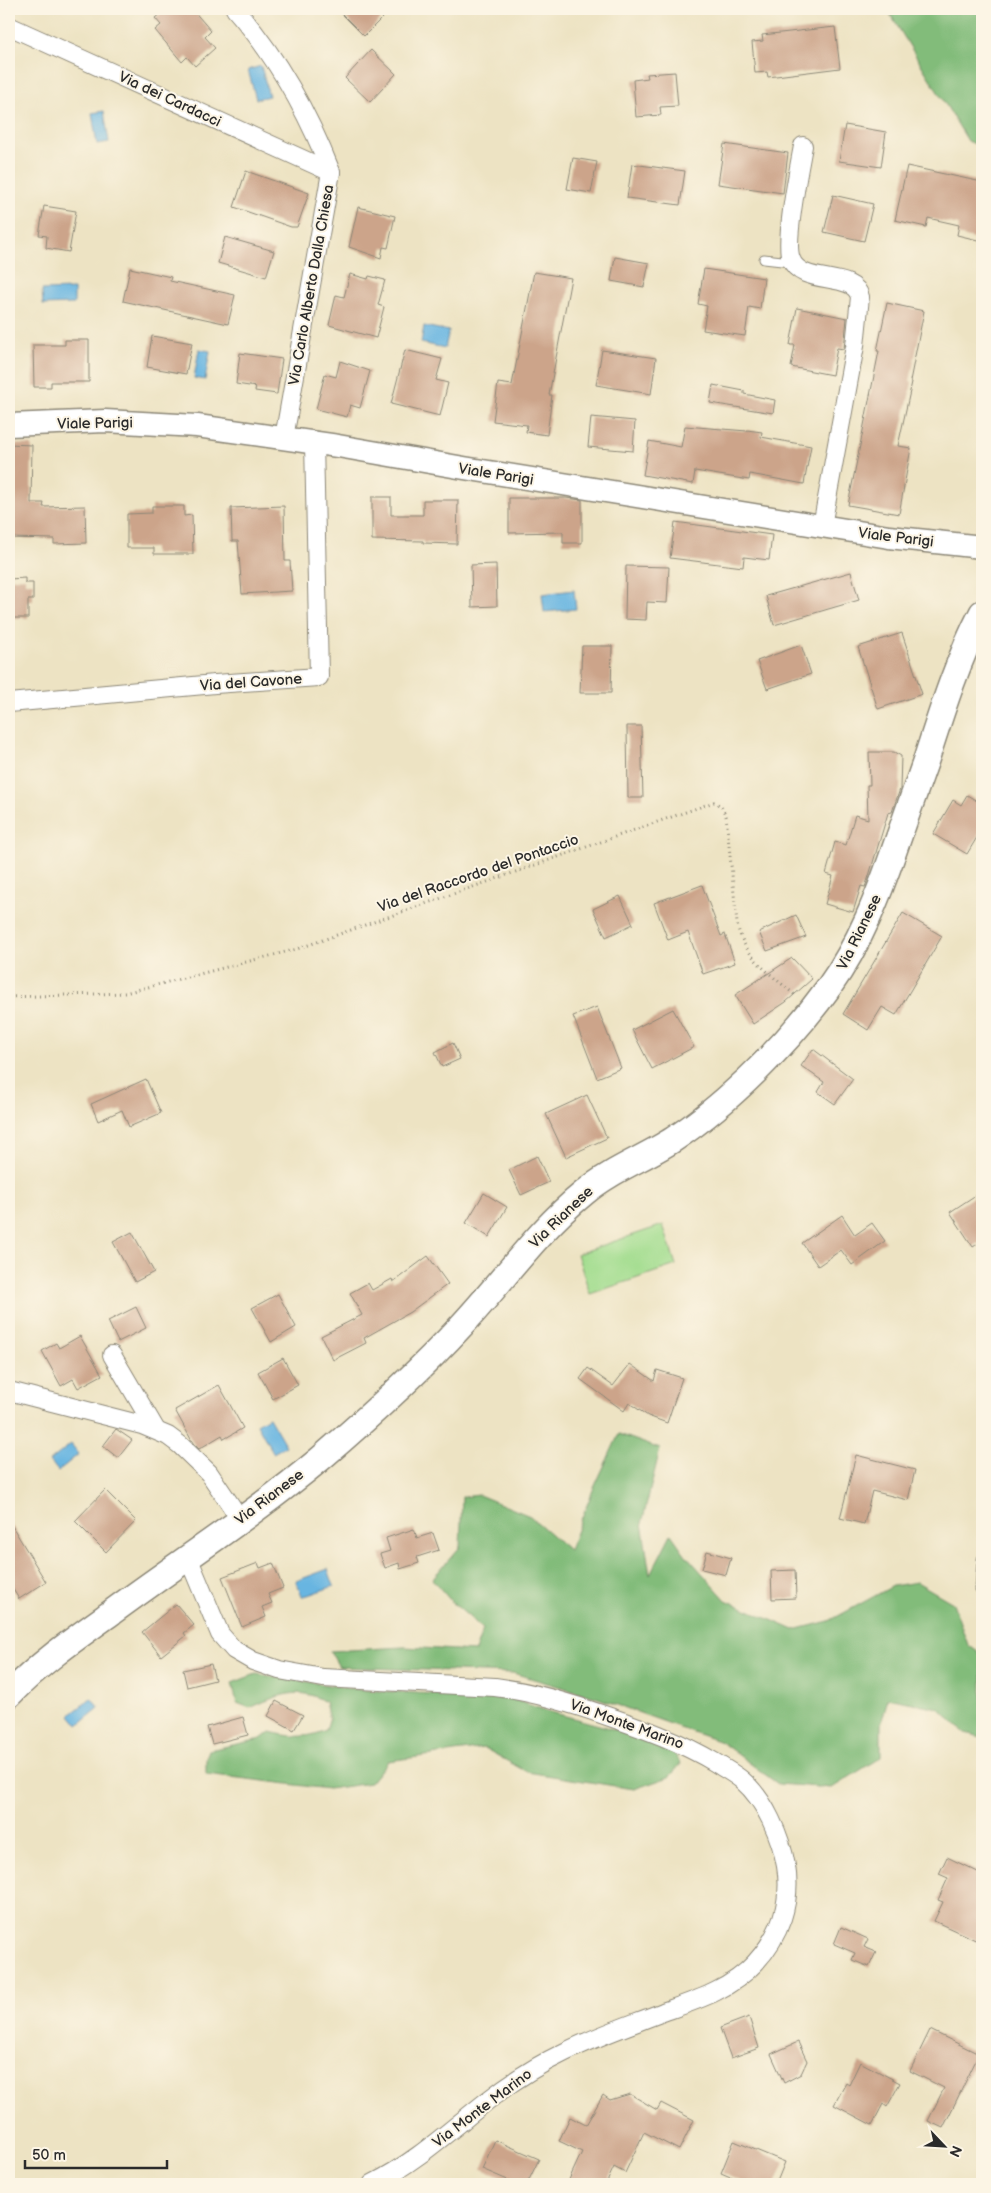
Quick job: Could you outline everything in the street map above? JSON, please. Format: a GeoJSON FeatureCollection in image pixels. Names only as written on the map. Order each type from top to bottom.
{"type":"FeatureCollection","features":[{"type":"Feature","properties":{"kind":"main road","name":"Via Rianese"},"geometry":{"type":"LineString","coordinates":[[9,1695],[42,1662],[240,1519],[319,1459],[419,1368],[463,1324],[541,1233],[582,1194],[611,1173],[674,1139],[719,1105],[779,1047],[812,1010],[844,965],[874,904],[953,679],[982,613]]}},
{"type":"Feature","properties":{"kind":"street","name":"Via Carlo Alberto Dalla Chiesa"},"geometry":{"type":"LineString","coordinates":[[235,9],[285,77],[317,138],[331,172],[284,438]]}},
{"type":"Feature","properties":{"kind":"street","name":"Via dei Cardacci"},"geometry":{"type":"LineString","coordinates":[[9,26],[331,172]]}},
{"type":"Feature","properties":{"kind":"street"},"geometry":{"type":"LineString","coordinates":[[802,146],[789,244],[791,262],[801,271],[851,284],[859,291],[860,297],[855,346],[822,526]]}},
{"type":"Feature","properties":{"kind":"street","name":"Viale Parigi"},"geometry":{"type":"LineString","coordinates":[[9,425],[105,421],[155,422],[197,426],[314,442],[889,537],[982,547]]}},
{"type":"Feature","properties":{"kind":"street","name":"Via del Cavone"},"geometry":{"type":"LineString","coordinates":[[9,703],[214,684],[319,677],[314,442]]}},
{"type":"Feature","properties":{"kind":"street"},"geometry":{"type":"LineString","coordinates":[[112,1355],[156,1430]]}},
{"type":"Feature","properties":{"kind":"street"},"geometry":{"type":"LineString","coordinates":[[9,1391],[156,1430],[180,1445],[201,1465],[222,1491],[240,1519]]}},
{"type":"Feature","properties":{"kind":"street","name":"Via Monte Marino"},"geometry":{"type":"LineString","coordinates":[[188,1557],[220,1634],[234,1650],[246,1658],[279,1670],[322,1678],[495,1687],[519,1690],[562,1700],[659,1734],[694,1750],[743,1780],[764,1808],[784,1859],[788,1883],[787,1899],[780,1926],[762,1956],[732,1984],[709,1996],[600,2036],[556,2056],[505,2088],[416,2157],[372,2184]]}},
{"type":"Feature","properties":{"kind":"lane"},"geometry":{"type":"LineString","coordinates":[[764,259],[791,262]]}},
{"type":"Feature","properties":{"kind":"lane"},"geometry":{"type":"LineString","coordinates":[[980,1589],[982,1559]]}},
{"type":"Feature","properties":{"kind":"path"},"geometry":{"type":"LineString","coordinates":[[980,9],[982,13]]}},
{"type":"Feature","properties":{"kind":"path","name":"Via del Raccordo del Pontaccio"},"geometry":{"type":"LineString","coordinates":[[9,997],[125,993],[297,949],[714,802],[722,806],[726,816],[740,940],[755,959],[812,1010]]}},
{"type":"Feature","properties":{"kind":"green space"},"geometry":{"type":"Polygon","coordinates":[[[887,9],[982,9],[982,147],[968,141],[887,9]]]}},
{"type":"Feature","properties":{"kind":"green space"},"geometry":{"type":"Polygon","coordinates":[[[663,1225],[676,1265],[590,1294],[577,1254],[663,1225]]]}},
{"type":"Feature","properties":{"kind":"green space"},"geometry":{"type":"Polygon","coordinates":[[[619,1434],[660,1449],[642,1523],[650,1575],[671,1534],[685,1554],[726,1600],[794,1630],[829,1621],[893,1586],[917,1582],[953,1603],[968,1645],[982,1655],[982,1737],[965,1733],[938,1708],[888,1698],[881,1724],[881,1757],[832,1788],[778,1784],[721,1742],[595,1697],[513,1673],[339,1667],[330,1651],[404,1647],[475,1651],[483,1629],[452,1602],[432,1579],[460,1547],[462,1497],[479,1495],[530,1516],[569,1550],[593,1490],[619,1434]]]}},
{"type":"Feature","properties":{"kind":"green space"},"geometry":{"type":"Polygon","coordinates":[[[256,1674],[361,1690],[509,1698],[547,1711],[610,1728],[672,1750],[681,1764],[669,1777],[634,1789],[527,1772],[484,1748],[388,1761],[370,1783],[329,1789],[206,1774],[206,1758],[209,1750],[261,1739],[270,1732],[298,1736],[312,1735],[326,1730],[329,1720],[325,1702],[316,1697],[297,1693],[288,1694],[250,1708],[237,1703],[232,1683],[256,1674]]]}},
{"type":"Feature","properties":{"kind":"water"},"geometry":{"type":"Polygon","coordinates":[[[261,66],[269,96],[256,99],[248,70],[261,66]]]}},
{"type":"Feature","properties":{"kind":"water"},"geometry":{"type":"Polygon","coordinates":[[[104,111],[109,142],[97,144],[92,113],[104,111]]]}},
{"type":"Feature","properties":{"kind":"water"},"geometry":{"type":"Polygon","coordinates":[[[74,289],[74,304],[43,305],[42,290],[74,289]]]}},
{"type":"Feature","properties":{"kind":"water"},"geometry":{"type":"Polygon","coordinates":[[[424,326],[449,331],[445,348],[421,343],[424,326]]]}},
{"type":"Feature","properties":{"kind":"water"},"geometry":{"type":"Polygon","coordinates":[[[199,349],[210,351],[205,380],[194,378],[199,349]]]}},
{"type":"Feature","properties":{"kind":"water"},"geometry":{"type":"Polygon","coordinates":[[[574,590],[576,609],[544,612],[542,594],[574,590]]]}},
{"type":"Feature","properties":{"kind":"water"},"geometry":{"type":"Polygon","coordinates":[[[269,1417],[286,1446],[273,1453],[257,1424],[269,1417]]]}},
{"type":"Feature","properties":{"kind":"water"},"geometry":{"type":"Polygon","coordinates":[[[71,1444],[79,1454],[58,1471],[50,1461],[71,1444]]]}},
{"type":"Feature","properties":{"kind":"water"},"geometry":{"type":"Polygon","coordinates":[[[328,1569],[334,1586],[302,1597],[296,1581],[328,1569]]]}},
{"type":"Feature","properties":{"kind":"water"},"geometry":{"type":"Polygon","coordinates":[[[91,1698],[99,1708],[78,1725],[70,1715],[91,1698]]]}},
{"type":"Feature","properties":{"kind":"building"},"geometry":{"type":"Polygon","coordinates":[[[166,9],[192,9],[211,31],[205,37],[215,48],[195,66],[187,57],[182,62],[155,30],[161,25],[155,18],[166,9]]]}},
{"type":"Feature","properties":{"kind":"building"},"geometry":{"type":"Polygon","coordinates":[[[337,9],[391,9],[364,36],[337,9]]]}},
{"type":"Feature","properties":{"kind":"building"},"geometry":{"type":"Polygon","coordinates":[[[835,27],[840,68],[768,77],[767,72],[755,73],[752,42],[763,41],[762,35],[835,27]]]}},
{"type":"Feature","properties":{"kind":"building"},"geometry":{"type":"Polygon","coordinates":[[[371,50],[396,74],[370,102],[345,78],[371,50]]]}},
{"type":"Feature","properties":{"kind":"building"},"geometry":{"type":"Polygon","coordinates":[[[675,72],[678,106],[660,107],[661,115],[636,117],[633,80],[648,78],[647,74],[675,72]]]}},
{"type":"Feature","properties":{"kind":"building"},"geometry":{"type":"Polygon","coordinates":[[[845,125],[886,132],[881,167],[839,161],[845,125]]]}},
{"type":"Feature","properties":{"kind":"building"},"geometry":{"type":"Polygon","coordinates":[[[724,144],[788,153],[783,193],[718,184],[724,144]]]}},
{"type":"Feature","properties":{"kind":"building"},"geometry":{"type":"Polygon","coordinates":[[[573,158],[597,162],[591,193],[567,189],[573,158]]]}},
{"type":"Feature","properties":{"kind":"building"},"geometry":{"type":"Polygon","coordinates":[[[632,164],[685,171],[680,205],[627,198],[632,164]]]}},
{"type":"Feature","properties":{"kind":"building"},"geometry":{"type":"Polygon","coordinates":[[[907,166],[982,182],[982,241],[957,235],[959,225],[928,218],[926,227],[895,220],[907,166]]]}},
{"type":"Feature","properties":{"kind":"building"},"geometry":{"type":"Polygon","coordinates":[[[246,171],[309,193],[297,227],[291,227],[234,207],[246,171]]]}},
{"type":"Feature","properties":{"kind":"building"},"geometry":{"type":"Polygon","coordinates":[[[833,195],[873,204],[864,241],[824,232],[833,195]]]}},
{"type":"Feature","properties":{"kind":"building"},"geometry":{"type":"Polygon","coordinates":[[[44,206],[76,211],[69,252],[46,248],[47,236],[39,235],[44,206]]]}},
{"type":"Feature","properties":{"kind":"building"},"geometry":{"type":"Polygon","coordinates":[[[358,207],[395,216],[388,248],[383,247],[381,258],[349,247],[358,207]]]}},
{"type":"Feature","properties":{"kind":"building"},"geometry":{"type":"Polygon","coordinates":[[[225,237],[274,251],[266,277],[218,263],[225,237]]]}},
{"type":"Feature","properties":{"kind":"building"},"geometry":{"type":"Polygon","coordinates":[[[615,257],[649,263],[644,287],[611,281],[615,257]]]}},
{"type":"Feature","properties":{"kind":"building"},"geometry":{"type":"Polygon","coordinates":[[[130,268],[171,277],[170,281],[235,295],[228,324],[123,301],[130,268]]]}},
{"type":"Feature","properties":{"kind":"building"},"geometry":{"type":"Polygon","coordinates":[[[704,269],[764,278],[760,309],[749,307],[745,336],[703,330],[707,306],[698,304],[704,269]]]}},
{"type":"Feature","properties":{"kind":"building"},"geometry":{"type":"Polygon","coordinates":[[[534,272],[571,278],[549,395],[552,395],[547,435],[526,432],[527,425],[493,421],[498,383],[512,385],[534,272]]]}},
{"type":"Feature","properties":{"kind":"building"},"geometry":{"type":"Polygon","coordinates":[[[350,274],[368,279],[369,276],[385,280],[378,305],[384,307],[376,338],[329,325],[336,295],[344,297],[350,274]]]}},
{"type":"Feature","properties":{"kind":"building"},"geometry":{"type":"Polygon","coordinates":[[[887,303],[924,311],[910,381],[912,382],[898,446],[911,448],[899,514],[848,505],[887,303]]]}},
{"type":"Feature","properties":{"kind":"building"},"geometry":{"type":"Polygon","coordinates":[[[797,308],[847,318],[844,349],[837,348],[832,375],[791,367],[795,345],[790,345],[797,308]]]}},
{"type":"Feature","properties":{"kind":"building"},"geometry":{"type":"Polygon","coordinates":[[[152,336],[192,343],[186,374],[147,367],[152,336]]]}},
{"type":"Feature","properties":{"kind":"building"},"geometry":{"type":"Polygon","coordinates":[[[65,340],[89,340],[89,382],[51,382],[51,387],[34,387],[33,345],[65,345],[65,340]]]}},
{"type":"Feature","properties":{"kind":"building"},"geometry":{"type":"Polygon","coordinates":[[[405,350],[442,359],[436,380],[448,383],[440,416],[391,404],[405,350]]]}},
{"type":"Feature","properties":{"kind":"building"},"geometry":{"type":"Polygon","coordinates":[[[602,350],[656,358],[651,394],[596,385],[602,350]]]}},
{"type":"Feature","properties":{"kind":"building"},"geometry":{"type":"Polygon","coordinates":[[[240,353],[282,359],[277,394],[255,391],[256,387],[236,384],[240,353]]]}},
{"type":"Feature","properties":{"kind":"building"},"geometry":{"type":"Polygon","coordinates":[[[340,361],[370,371],[360,408],[350,405],[347,417],[316,409],[325,374],[336,377],[340,361]]]}},
{"type":"Feature","properties":{"kind":"building"},"geometry":{"type":"Polygon","coordinates":[[[713,385],[775,400],[773,413],[710,403],[713,385]]]}},
{"type":"Feature","properties":{"kind":"building"},"geometry":{"type":"Polygon","coordinates":[[[591,417],[635,421],[633,451],[588,447],[591,417]]]}},
{"type":"Feature","properties":{"kind":"building"},"geometry":{"type":"Polygon","coordinates":[[[685,426],[762,432],[761,437],[811,446],[804,484],[750,474],[749,480],[695,471],[693,484],[643,475],[649,441],[681,447],[685,426]]]}},
{"type":"Feature","properties":{"kind":"building"},"geometry":{"type":"Polygon","coordinates":[[[9,444],[32,445],[31,503],[44,503],[43,507],[85,506],[86,543],[54,544],[54,539],[9,538],[9,444]]]}},
{"type":"Feature","properties":{"kind":"building"},"geometry":{"type":"Polygon","coordinates":[[[372,497],[391,497],[391,515],[423,515],[423,500],[458,500],[457,544],[372,540],[372,497]]]}},
{"type":"Feature","properties":{"kind":"building"},"geometry":{"type":"Polygon","coordinates":[[[509,498],[566,498],[582,500],[582,543],[563,543],[563,532],[509,533],[509,498]]]}},
{"type":"Feature","properties":{"kind":"building"},"geometry":{"type":"Polygon","coordinates":[[[152,506],[184,506],[184,516],[192,515],[193,554],[154,554],[154,548],[127,548],[127,514],[152,513],[152,506]]]}},
{"type":"Feature","properties":{"kind":"building"},"geometry":{"type":"Polygon","coordinates":[[[284,506],[285,561],[290,561],[292,591],[242,594],[238,541],[232,541],[231,508],[284,506]]]}},
{"type":"Feature","properties":{"kind":"building"},"geometry":{"type":"Polygon","coordinates":[[[675,522],[772,535],[769,560],[744,557],[743,567],[670,558],[675,522]]]}},
{"type":"Feature","properties":{"kind":"building"},"geometry":{"type":"Polygon","coordinates":[[[496,564],[497,606],[472,607],[471,565],[496,564]]]}},
{"type":"Feature","properties":{"kind":"building"},"geometry":{"type":"Polygon","coordinates":[[[626,566],[669,567],[667,603],[647,602],[646,620],[625,619],[626,566]]]}},
{"type":"Feature","properties":{"kind":"building"},"geometry":{"type":"Polygon","coordinates":[[[851,572],[859,600],[774,625],[766,596],[851,572]]]}},
{"type":"Feature","properties":{"kind":"building"},"geometry":{"type":"Polygon","coordinates":[[[25,578],[25,583],[33,583],[33,600],[28,600],[28,618],[9,618],[9,579],[25,578]]]}},
{"type":"Feature","properties":{"kind":"building"},"geometry":{"type":"Polygon","coordinates":[[[902,633],[922,694],[878,709],[858,647],[902,633]]]}},
{"type":"Feature","properties":{"kind":"building"},"geometry":{"type":"Polygon","coordinates":[[[801,645],[811,674],[767,689],[757,661],[801,645]]]}},
{"type":"Feature","properties":{"kind":"building"},"geometry":{"type":"Polygon","coordinates":[[[582,646],[612,646],[611,693],[580,693],[582,646]]]}},
{"type":"Feature","properties":{"kind":"building"},"geometry":{"type":"Polygon","coordinates":[[[627,726],[641,726],[643,798],[628,798],[627,726]]]}},
{"type":"Feature","properties":{"kind":"building"},"geometry":{"type":"Polygon","coordinates":[[[869,752],[894,752],[901,756],[900,789],[892,812],[888,813],[868,879],[865,887],[861,886],[853,912],[825,904],[833,876],[826,874],[835,842],[846,845],[855,815],[868,819],[867,785],[870,785],[869,752]]]}},
{"type":"Feature","properties":{"kind":"building"},"geometry":{"type":"Polygon","coordinates":[[[967,795],[982,804],[982,829],[967,854],[933,834],[953,800],[961,805],[967,795]]]}},
{"type":"Feature","properties":{"kind":"building"},"geometry":{"type":"Polygon","coordinates":[[[702,885],[721,936],[725,934],[735,963],[703,974],[688,932],[668,940],[654,903],[702,885]]]}},
{"type":"Feature","properties":{"kind":"building"},"geometry":{"type":"Polygon","coordinates":[[[620,896],[633,924],[606,937],[593,909],[620,896]]]}},
{"type":"Feature","properties":{"kind":"building"},"geometry":{"type":"Polygon","coordinates":[[[903,913],[942,936],[896,1015],[882,1007],[868,1030],[843,1014],[903,913]]]}},
{"type":"Feature","properties":{"kind":"building"},"geometry":{"type":"Polygon","coordinates":[[[796,915],[806,937],[767,951],[759,932],[796,915]]]}},
{"type":"Feature","properties":{"kind":"building"},"geometry":{"type":"Polygon","coordinates":[[[792,958],[812,979],[786,1002],[753,1024],[735,995],[792,958]]]}},
{"type":"Feature","properties":{"kind":"building"},"geometry":{"type":"Polygon","coordinates":[[[597,1007],[621,1068],[597,1078],[573,1016],[597,1007]]]}},
{"type":"Feature","properties":{"kind":"building"},"geometry":{"type":"Polygon","coordinates":[[[673,1009],[694,1047],[652,1069],[632,1030],[673,1009]]]}},
{"type":"Feature","properties":{"kind":"building"},"geometry":{"type":"Polygon","coordinates":[[[453,1043],[460,1059],[442,1067],[435,1052],[453,1043]]]}},
{"type":"Feature","properties":{"kind":"building"},"geometry":{"type":"Polygon","coordinates":[[[813,1049],[853,1079],[835,1104],[818,1092],[824,1082],[801,1066],[813,1049]]]}},
{"type":"Feature","properties":{"kind":"building"},"geometry":{"type":"Polygon","coordinates":[[[146,1079],[161,1113],[129,1127],[122,1110],[98,1121],[91,1104],[146,1079]]]}},
{"type":"Feature","properties":{"kind":"building"},"geometry":{"type":"Polygon","coordinates":[[[587,1095],[607,1138],[566,1157],[546,1114],[587,1095]]]}},
{"type":"Feature","properties":{"kind":"building"},"geometry":{"type":"Polygon","coordinates":[[[537,1156],[549,1182],[521,1195],[509,1170],[537,1156]]]}},
{"type":"Feature","properties":{"kind":"building"},"geometry":{"type":"Polygon","coordinates":[[[982,1191],[982,1241],[973,1247],[950,1212],[982,1191]]]}},
{"type":"Feature","properties":{"kind":"building"},"geometry":{"type":"Polygon","coordinates":[[[484,1193],[507,1207],[489,1237],[466,1223],[484,1193]]]}},
{"type":"Feature","properties":{"kind":"building"},"geometry":{"type":"Polygon","coordinates":[[[842,1215],[855,1235],[872,1223],[885,1241],[852,1265],[841,1250],[818,1266],[802,1243],[842,1215]]]}},
{"type":"Feature","properties":{"kind":"building"},"geometry":{"type":"Polygon","coordinates":[[[132,1232],[154,1272],[135,1282],[113,1242],[132,1232]]]}},
{"type":"Feature","properties":{"kind":"building"},"geometry":{"type":"Polygon","coordinates":[[[428,1256],[448,1284],[410,1312],[364,1338],[366,1343],[333,1360],[321,1336],[362,1315],[350,1293],[368,1283],[372,1290],[392,1279],[393,1282],[428,1256]]]}},
{"type":"Feature","properties":{"kind":"building"},"geometry":{"type":"Polygon","coordinates":[[[278,1294],[296,1327],[271,1342],[252,1308],[278,1294]]]}},
{"type":"Feature","properties":{"kind":"building"},"geometry":{"type":"Polygon","coordinates":[[[136,1307],[146,1328],[118,1342],[108,1321],[136,1307]]]}},
{"type":"Feature","properties":{"kind":"building"},"geometry":{"type":"Polygon","coordinates":[[[80,1336],[102,1375],[78,1388],[73,1379],[61,1386],[42,1351],[56,1343],[59,1348],[80,1336]]]}},
{"type":"Feature","properties":{"kind":"building"},"geometry":{"type":"Polygon","coordinates":[[[283,1358],[298,1385],[273,1399],[258,1372],[283,1358]]]}},
{"type":"Feature","properties":{"kind":"building"},"geometry":{"type":"Polygon","coordinates":[[[630,1364],[654,1381],[657,1370],[682,1378],[667,1423],[648,1416],[629,1403],[624,1411],[580,1379],[588,1368],[613,1386],[630,1364]]]}},
{"type":"Feature","properties":{"kind":"building"},"geometry":{"type":"Polygon","coordinates":[[[219,1385],[243,1428],[224,1439],[222,1435],[199,1449],[193,1443],[175,1410],[219,1385]]]}},
{"type":"Feature","properties":{"kind":"building"},"geometry":{"type":"Polygon","coordinates":[[[116,1429],[132,1440],[118,1458],[103,1446],[116,1429]]]}},
{"type":"Feature","properties":{"kind":"building"},"geometry":{"type":"Polygon","coordinates":[[[856,1455],[915,1470],[908,1500],[872,1491],[864,1524],[840,1518],[856,1455]]]}},
{"type":"Feature","properties":{"kind":"building"},"geometry":{"type":"Polygon","coordinates":[[[105,1490],[136,1521],[106,1552],[75,1521],[105,1490]]]}},
{"type":"Feature","properties":{"kind":"building"},"geometry":{"type":"Polygon","coordinates":[[[9,1521],[46,1582],[19,1599],[9,1583],[9,1521]]]}},
{"type":"Feature","properties":{"kind":"building"},"geometry":{"type":"Polygon","coordinates":[[[414,1529],[417,1538],[433,1533],[439,1550],[417,1557],[419,1563],[400,1569],[399,1563],[385,1568],[380,1554],[390,1551],[386,1538],[414,1529]]]}},
{"type":"Feature","properties":{"kind":"building"},"geometry":{"type":"Polygon","coordinates":[[[707,1551],[731,1558],[726,1575],[702,1569],[707,1551]]]}},
{"type":"Feature","properties":{"kind":"building"},"geometry":{"type":"Polygon","coordinates":[[[258,1563],[260,1568],[273,1563],[283,1588],[268,1594],[272,1603],[262,1607],[266,1617],[242,1627],[222,1577],[258,1563]]]}},
{"type":"Feature","properties":{"kind":"building"},"geometry":{"type":"Polygon","coordinates":[[[795,1570],[796,1598],[772,1599],[771,1571],[795,1570]]]}},
{"type":"Feature","properties":{"kind":"building"},"geometry":{"type":"Polygon","coordinates":[[[176,1604],[194,1625],[184,1633],[186,1636],[161,1656],[142,1632],[176,1604]]]}},
{"type":"Feature","properties":{"kind":"building"},"geometry":{"type":"Polygon","coordinates":[[[211,1664],[215,1680],[187,1687],[183,1670],[211,1664]]]}},
{"type":"Feature","properties":{"kind":"building"},"geometry":{"type":"Polygon","coordinates":[[[276,1701],[303,1715],[294,1730],[268,1716],[276,1701]]]}},
{"type":"Feature","properties":{"kind":"building"},"geometry":{"type":"Polygon","coordinates":[[[243,1717],[248,1735],[212,1744],[207,1727],[243,1717]]]}},
{"type":"Feature","properties":{"kind":"building"},"geometry":{"type":"Polygon","coordinates":[[[947,1857],[982,1874],[982,1943],[934,1921],[943,1902],[938,1900],[948,1878],[939,1874],[947,1857]]]}},
{"type":"Feature","properties":{"kind":"building"},"geometry":{"type":"Polygon","coordinates":[[[841,1927],[868,1939],[864,1947],[876,1952],[869,1967],[852,1960],[855,1953],[834,1944],[841,1927]]]}},
{"type":"Feature","properties":{"kind":"building"},"geometry":{"type":"Polygon","coordinates":[[[749,2017],[759,2048],[731,2058],[720,2028],[749,2017]]]}},
{"type":"Feature","properties":{"kind":"building"},"geometry":{"type":"Polygon","coordinates":[[[930,2030],[979,2054],[943,2128],[928,2121],[944,2088],[910,2071],[930,2030]]]}},
{"type":"Feature","properties":{"kind":"building"},"geometry":{"type":"Polygon","coordinates":[[[798,2042],[807,2061],[801,2074],[784,2083],[771,2054],[798,2042]]]}},
{"type":"Feature","properties":{"kind":"building"},"geometry":{"type":"Polygon","coordinates":[[[860,2062],[900,2083],[887,2107],[883,2104],[872,2125],[834,2105],[846,2083],[849,2085],[860,2062]]]}},
{"type":"Feature","properties":{"kind":"building"},"geometry":{"type":"Polygon","coordinates":[[[630,2094],[657,2110],[661,2103],[694,2120],[679,2150],[644,2132],[625,2173],[614,2167],[606,2184],[567,2184],[582,2152],[559,2141],[570,2117],[586,2125],[603,2095],[610,2100],[630,2094]]]}},
{"type":"Feature","properties":{"kind":"building"},"geometry":{"type":"Polygon","coordinates":[[[495,2140],[539,2159],[527,2184],[517,2184],[482,2169],[495,2140]]]}},
{"type":"Feature","properties":{"kind":"building"},"geometry":{"type":"Polygon","coordinates":[[[734,2141],[785,2162],[776,2184],[747,2184],[721,2173],[734,2141]]]}}]}
